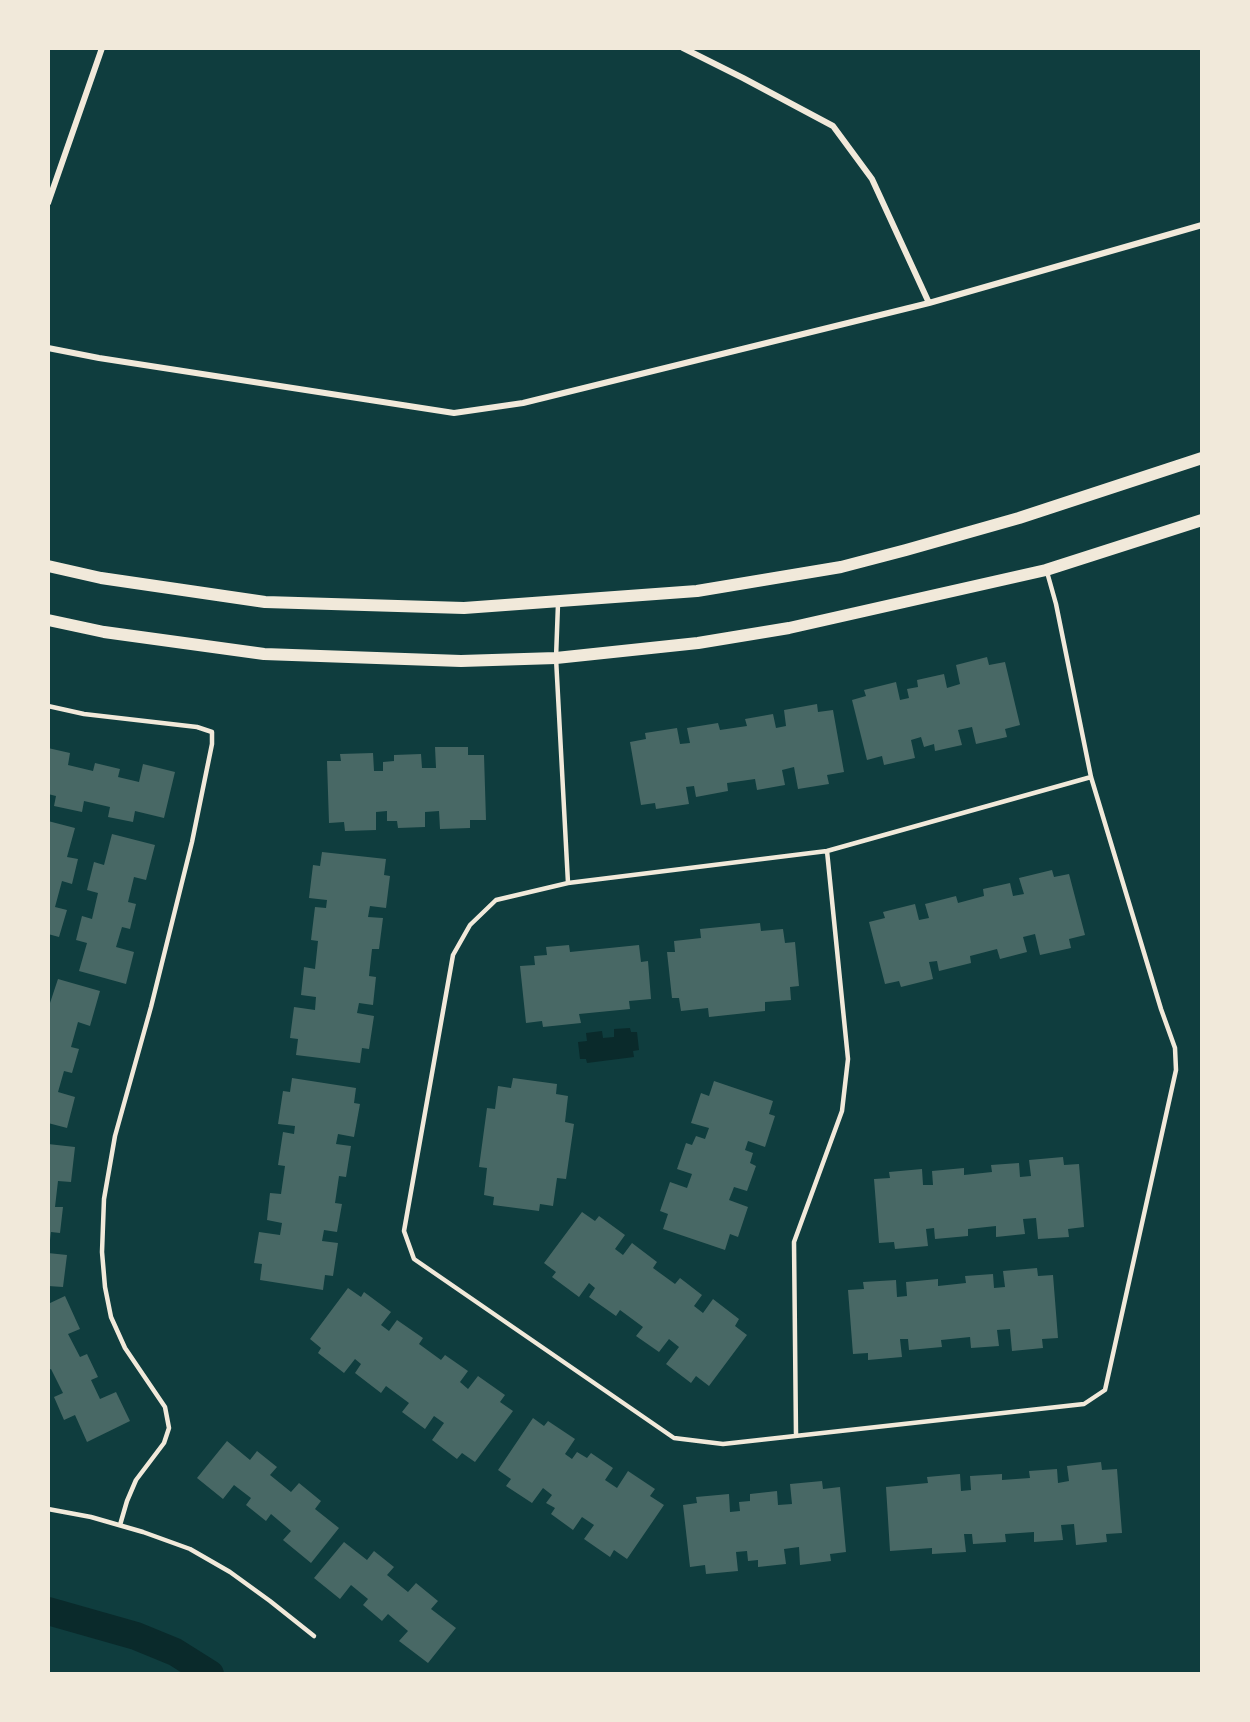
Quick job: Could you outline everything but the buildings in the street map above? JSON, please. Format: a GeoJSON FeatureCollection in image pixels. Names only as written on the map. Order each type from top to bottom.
{"type":"FeatureCollection","features":[{"type":"Feature","properties":{"kind":"main road"},"geometry":{"type":"LineString","coordinates":[[48,566],[100,578],[265,602],[464,608],[697,591],[841,567],[906,550],[1019,518],[1202,458]]}},
{"type":"Feature","properties":{"kind":"main road"},"geometry":{"type":"LineString","coordinates":[[48,620],[104,632],[264,654],[461,661],[556,658],[698,643],[789,628],[1046,570],[1202,520]]}},
{"type":"Feature","properties":{"kind":"street"},"geometry":{"type":"LineString","coordinates":[[48,203],[102,48]]}},
{"type":"Feature","properties":{"kind":"street"},"geometry":{"type":"LineString","coordinates":[[683,48],[833,126],[872,179],[929,303]]}},
{"type":"Feature","properties":{"kind":"street"},"geometry":{"type":"LineString","coordinates":[[48,348],[111,360],[454,413],[523,403],[929,303],[1202,225]]}},
{"type":"Feature","properties":{"kind":"lane"},"geometry":{"type":"LineString","coordinates":[[1046,570],[1056,604],[1091,777],[1161,1009],[1175,1048],[1176,1070],[1105,1390],[1084,1404],[723,1444],[674,1438],[414,1259],[404,1231],[453,955],[470,925],[496,900],[568,883],[827,851],[1091,777]]}},
{"type":"Feature","properties":{"kind":"lane"},"geometry":{"type":"LineString","coordinates":[[558,602],[556,658],[568,883]]}},
{"type":"Feature","properties":{"kind":"lane"},"geometry":{"type":"LineString","coordinates":[[48,706],[84,714],[197,727],[212,732],[212,744],[192,843],[151,1007],[115,1136],[104,1199],[102,1252],[105,1287],[111,1317],[125,1348],[165,1407],[169,1428],[164,1443],[136,1480],[120,1525]]}},
{"type":"Feature","properties":{"kind":"lane"},"geometry":{"type":"LineString","coordinates":[[796,1435],[794,1242],[843,1111],[848,1059],[827,851]]}},
{"type":"Feature","properties":{"kind":"lane"},"geometry":{"type":"LineString","coordinates":[[48,1509],[92,1517],[190,1549],[230,1572],[314,1636]]}},
{"type":"Feature","properties":{"kind":"water"},"geometry":{"type":"Polygon","coordinates":[[[630,1028],[631,1032],[637,1032],[639,1050],[633,1051],[634,1057],[587,1063],[586,1059],[580,1059],[578,1042],[587,1041],[586,1033],[602,1031],[603,1038],[614,1037],[614,1029],[630,1028]]]}},
{"type":"Feature","properties":{"kind":"waterway"},"geometry":{"type":"LineString","coordinates":[[48,1611],[136,1636],[175,1652],[210,1674]]}}]}
